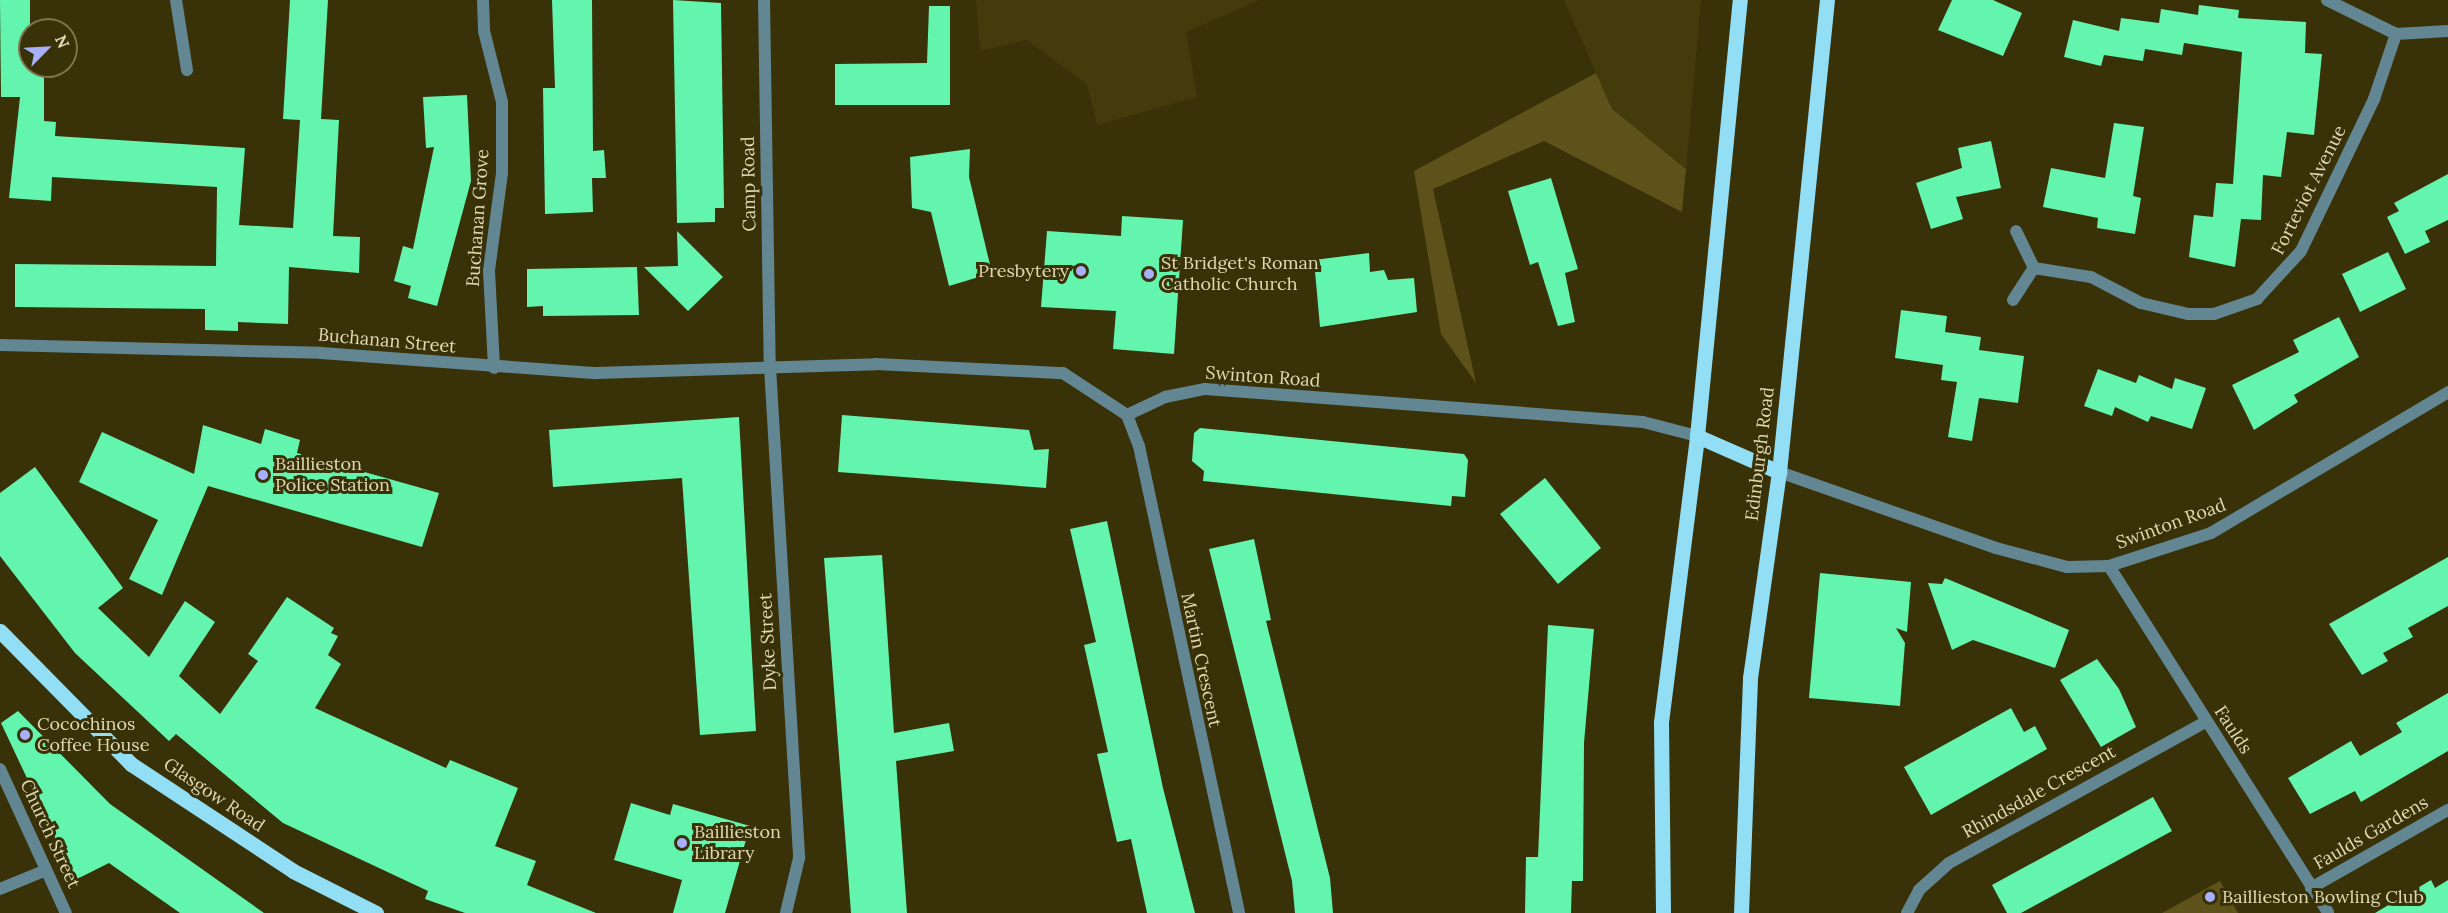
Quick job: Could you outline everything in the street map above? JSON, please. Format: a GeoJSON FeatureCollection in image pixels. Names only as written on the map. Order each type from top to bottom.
{"type":"FeatureCollection","features":[{"type":"Feature","properties":{"kind":"main road"},"geometry":{"type":"LineString","coordinates":[[1663,913],[1661,722],[1697,436],[1740,0]]}},
{"type":"Feature","properties":{"kind":"main road","name":"Edinburgh Road"},"geometry":{"type":"LineString","coordinates":[[1741,913],[1750,678],[1779,472],[1827,0]]}},
{"type":"Feature","properties":{"kind":"main road"},"geometry":{"type":"LineString","coordinates":[[1697,436],[1779,472]]}},
{"type":"Feature","properties":{"kind":"main road","name":"Glasgow Road"},"geometry":{"type":"LineString","coordinates":[[0,631],[131,764],[293,871],[376,913]]}},
{"type":"Feature","properties":{"kind":"street"},"geometry":{"type":"LineString","coordinates":[[176,0],[187,70]]}},
{"type":"Feature","properties":{"kind":"street","name":"Buchanan Grove"},"geometry":{"type":"LineString","coordinates":[[483,0],[484,31],[502,102],[502,173],[489,271],[494,368]]}},
{"type":"Feature","properties":{"kind":"street","name":"Camp Road"},"geometry":{"type":"LineString","coordinates":[[764,0],[770,367]]}},
{"type":"Feature","properties":{"kind":"street"},"geometry":{"type":"LineString","coordinates":[[2326,0],[2396,34],[2448,31]]}},
{"type":"Feature","properties":{"kind":"street","name":"Forteviot Avenue"},"geometry":{"type":"LineString","coordinates":[[2034,268],[2091,277],[2141,303],[2188,314],[2214,314],[2258,299],[2301,250],[2374,99],[2396,34]]}},
{"type":"Feature","properties":{"kind":"street"},"geometry":{"type":"LineString","coordinates":[[2013,300],[2034,268],[2016,231]]}},
{"type":"Feature","properties":{"kind":"street","name":"Buchanan Street"},"geometry":{"type":"LineString","coordinates":[[0,345],[321,353],[494,368],[596,373],[770,367]]}},
{"type":"Feature","properties":{"kind":"street"},"geometry":{"type":"LineString","coordinates":[[770,367],[876,364],[1064,373],[1127,415]]}},
{"type":"Feature","properties":{"kind":"street","name":"Dyke Street"},"geometry":{"type":"LineString","coordinates":[[770,367],[799,858],[786,913]]}},
{"type":"Feature","properties":{"kind":"street","name":"Swinton Road"},"geometry":{"type":"LineString","coordinates":[[1127,415],[1165,397],[1205,389],[1643,422],[1697,436]]}},
{"type":"Feature","properties":{"kind":"street","name":"Swinton Road"},"geometry":{"type":"LineString","coordinates":[[1779,472],[1996,548],[2067,567],[2109,566],[2211,533],[2448,392]]}},
{"type":"Feature","properties":{"kind":"street","name":"Martin Crescent"},"geometry":{"type":"LineString","coordinates":[[1127,415],[1139,446],[1239,913]]}},
{"type":"Feature","properties":{"kind":"street","name":"Faulds"},"geometry":{"type":"LineString","coordinates":[[2109,566],[2328,913]]}},
{"type":"Feature","properties":{"kind":"street","name":"Rhindsdale Crescent"},"geometry":{"type":"LineString","coordinates":[[1907,913],[1918,890],[1949,862],[2206,722]]}},
{"type":"Feature","properties":{"kind":"street","name":"Church Street"},"geometry":{"type":"LineString","coordinates":[[0,769],[66,913]]}},
{"type":"Feature","properties":{"kind":"street","name":"Faulds Gardens"},"geometry":{"type":"LineString","coordinates":[[2311,888],[2448,810]]}},
{"type":"Feature","properties":{"kind":"street"},"geometry":{"type":"LineString","coordinates":[[0,889],[46,870]]}},
{"type":"Feature","properties":{"kind":"shaded area"},"geometry":{"type":"Polygon","coordinates":[[[976,0],[1259,0],[1186,32],[1197,97],[1097,125],[1087,84],[1026,40],[980,51],[976,0]]]}},
{"type":"Feature","properties":{"kind":"shaded area"},"geometry":{"type":"Polygon","coordinates":[[[1564,0],[1701,0],[1686,169],[1612,109],[1564,0]]]}},
{"type":"Feature","properties":{"kind":"shaded area"},"geometry":{"type":"Polygon","coordinates":[[[1596,73],[1612,109],[1686,169],[1682,212],[1544,141],[1433,189],[1476,383],[1441,334],[1414,171],[1596,73]]]}},
{"type":"Feature","properties":{"kind":"shaded area","name":"Baillieston Bowling Club"},"geometry":{"type":"Polygon","coordinates":[[[2220,881],[2238,913],[2162,913],[2220,881]]]}},
{"type":"Feature","properties":{"kind":"building"},"geometry":{"type":"Polygon","coordinates":[[[0,0],[30,0],[30,18],[18,18],[18,78],[44,78],[44,121],[56,122],[55,136],[245,148],[239,225],[293,228],[300,120],[283,119],[290,0],[328,0],[321,119],[339,120],[333,236],[360,237],[359,273],[289,267],[288,324],[238,322],[238,331],[205,330],[205,309],[15,307],[15,264],[216,266],[217,187],[52,177],[51,201],[9,198],[20,97],[1,97],[0,0]]]}},
{"type":"Feature","properties":{"kind":"building"},"geometry":{"type":"Polygon","coordinates":[[[552,0],[592,0],[593,151],[604,150],[606,178],[592,178],[593,212],[545,214],[543,88],[555,88],[552,0]]]}},
{"type":"Feature","properties":{"kind":"building"},"geometry":{"type":"Polygon","coordinates":[[[673,0],[721,3],[724,208],[715,208],[715,222],[677,223],[673,0]]]}},
{"type":"Feature","properties":{"kind":"building"},"geometry":{"type":"Polygon","coordinates":[[[1952,0],[1993,0],[2022,13],[2003,56],[1938,30],[1952,0]]]}},
{"type":"Feature","properties":{"kind":"building"},"geometry":{"type":"Polygon","coordinates":[[[2199,5],[2239,10],[2238,18],[2306,22],[2305,53],[2322,54],[2314,135],[2287,132],[2281,177],[2263,175],[2261,220],[2241,219],[2235,267],[2189,257],[2194,215],[2213,217],[2216,183],[2233,184],[2242,52],[2184,43],[2182,55],[2145,49],[2143,61],[2104,55],[2101,66],[2064,57],[2073,20],[2119,31],[2121,18],[2159,23],[2161,9],[2198,15],[2199,5]]]}},
{"type":"Feature","properties":{"kind":"building"},"geometry":{"type":"Polygon","coordinates":[[[929,6],[950,6],[950,105],[835,105],[835,64],[927,63],[929,6]]]}},
{"type":"Feature","properties":{"kind":"building"},"geometry":{"type":"Polygon","coordinates":[[[467,95],[471,181],[437,306],[408,298],[411,286],[394,281],[403,246],[413,249],[434,147],[426,148],[423,97],[467,95]]]}},
{"type":"Feature","properties":{"kind":"building"},"geometry":{"type":"Polygon","coordinates":[[[2114,123],[2144,127],[2133,196],[2141,198],[2135,234],[2097,228],[2098,218],[2043,207],[2051,168],[2105,178],[2114,123]]]}},
{"type":"Feature","properties":{"kind":"building"},"geometry":{"type":"Polygon","coordinates":[[[1991,141],[2001,188],[1956,197],[1963,219],[1931,229],[1916,183],[1962,168],[1958,148],[1991,141]]]}},
{"type":"Feature","properties":{"kind":"building"},"geometry":{"type":"Polygon","coordinates":[[[970,149],[969,177],[992,273],[949,286],[931,212],[912,208],[910,157],[970,149]]]}},
{"type":"Feature","properties":{"kind":"building"},"geometry":{"type":"Polygon","coordinates":[[[2448,174],[2448,220],[2425,231],[2430,242],[2405,254],[2387,217],[2399,211],[2394,203],[2448,174]]]}},
{"type":"Feature","properties":{"kind":"building"},"geometry":{"type":"Polygon","coordinates":[[[1551,178],[1578,269],[1565,273],[1575,322],[1558,326],[1538,262],[1530,265],[1508,191],[1551,178]]]}},
{"type":"Feature","properties":{"kind":"building"},"geometry":{"type":"Polygon","coordinates":[[[1122,216],[1183,220],[1174,354],[1113,349],[1116,311],[1041,307],[1047,231],[1121,236],[1122,216]]]}},
{"type":"Feature","properties":{"kind":"building"},"geometry":{"type":"Polygon","coordinates":[[[677,231],[723,277],[688,311],[644,267],[678,266],[677,231]]]}},
{"type":"Feature","properties":{"kind":"building"},"geometry":{"type":"Polygon","coordinates":[[[2388,252],[2406,289],[2360,312],[2342,274],[2388,252]]]}},
{"type":"Feature","properties":{"kind":"building"},"geometry":{"type":"Polygon","coordinates":[[[1369,253],[1370,272],[1384,270],[1388,280],[1414,278],[1417,312],[1320,327],[1314,260],[1369,253]]]}},
{"type":"Feature","properties":{"kind":"building"},"geometry":{"type":"Polygon","coordinates":[[[637,267],[639,315],[543,316],[543,306],[527,307],[527,269],[637,267]]]}},
{"type":"Feature","properties":{"kind":"building"},"geometry":{"type":"Polygon","coordinates":[[[1901,310],[1947,316],[1945,332],[1981,337],[1979,350],[2024,356],[2018,403],[1979,398],[1972,441],[1948,437],[1957,382],[1941,380],[1943,365],[1895,358],[1901,310]]]}},
{"type":"Feature","properties":{"kind":"building"},"geometry":{"type":"Polygon","coordinates":[[[2339,317],[2359,357],[2294,395],[2298,402],[2254,430],[2232,385],[2299,352],[2293,340],[2339,317]]]}},
{"type":"Feature","properties":{"kind":"building"},"geometry":{"type":"Polygon","coordinates":[[[2098,369],[2136,383],[2139,375],[2172,389],[2175,378],[2206,388],[2192,429],[2151,416],[2148,422],[2115,407],[2112,416],[2084,406],[2098,369]]]}},
{"type":"Feature","properties":{"kind":"building"},"geometry":{"type":"Polygon","coordinates":[[[842,415],[1029,430],[1034,450],[1049,449],[1046,488],[838,472],[842,415]]]}},
{"type":"Feature","properties":{"kind":"building"},"geometry":{"type":"Polygon","coordinates":[[[739,417],[756,731],[700,735],[682,478],[553,487],[549,430],[739,417]]]}},
{"type":"Feature","properties":{"kind":"building"},"geometry":{"type":"Polygon","coordinates":[[[203,425],[261,444],[265,429],[300,440],[297,453],[439,493],[422,547],[208,486],[162,595],[129,579],[158,520],[79,482],[102,432],[194,474],[203,425]]]}},
{"type":"Feature","properties":{"kind":"building"},"geometry":{"type":"Polygon","coordinates":[[[1200,428],[1464,454],[1468,460],[1465,497],[1452,496],[1451,506],[1203,481],[1204,471],[1192,461],[1194,433],[1200,428]]]}},
{"type":"Feature","properties":{"kind":"building"},"geometry":{"type":"Polygon","coordinates":[[[35,467],[123,588],[98,608],[149,657],[185,601],[215,622],[179,676],[220,714],[258,661],[248,654],[287,597],[334,628],[331,633],[338,636],[328,655],[341,664],[315,708],[446,768],[450,760],[518,788],[495,846],[536,861],[527,885],[596,913],[465,913],[425,899],[428,891],[283,823],[176,734],[169,741],[75,653],[0,556],[0,493],[35,467]]]}},
{"type":"Feature","properties":{"kind":"building"},"geometry":{"type":"Polygon","coordinates":[[[1545,478],[1601,548],[1558,584],[1500,514],[1545,478]]]}},
{"type":"Feature","properties":{"kind":"building"},"geometry":{"type":"Polygon","coordinates":[[[1107,521],[1163,788],[1195,913],[1147,913],[1131,839],[1117,842],[1097,754],[1108,752],[1084,645],[1096,642],[1070,529],[1107,521]]]}},
{"type":"Feature","properties":{"kind":"building"},"geometry":{"type":"Polygon","coordinates":[[[1254,539],[1271,620],[1266,621],[1330,878],[1333,913],[1295,913],[1292,881],[1209,549],[1254,539]]]}},
{"type":"Feature","properties":{"kind":"building"},"geometry":{"type":"Polygon","coordinates":[[[882,555],[894,733],[949,723],[954,751],[896,761],[907,913],[851,913],[824,558],[882,555]]]}},
{"type":"Feature","properties":{"kind":"building"},"geometry":{"type":"Polygon","coordinates":[[[2448,557],[2448,606],[2408,628],[2413,637],[2383,653],[2388,661],[2362,675],[2329,624],[2448,557]]]}},
{"type":"Feature","properties":{"kind":"building"},"geometry":{"type":"Polygon","coordinates":[[[1820,573],[1911,582],[1907,632],[1896,628],[1905,643],[1900,706],[1809,698],[1820,573]]]}},
{"type":"Feature","properties":{"kind":"building"},"geometry":{"type":"Polygon","coordinates":[[[1945,578],[2069,630],[2055,668],[1973,640],[1952,650],[1928,583],[1942,584],[1945,578]]]}},
{"type":"Feature","properties":{"kind":"building"},"geometry":{"type":"Polygon","coordinates":[[[1548,625],[1594,629],[1584,743],[1583,881],[1572,881],[1571,913],[1525,913],[1526,857],[1538,857],[1548,625]]]}},
{"type":"Feature","properties":{"kind":"building"},"geometry":{"type":"Polygon","coordinates":[[[2097,659],[2119,689],[2136,727],[2101,747],[2060,680],[2097,659]]]}},
{"type":"Feature","properties":{"kind":"building"},"geometry":{"type":"Polygon","coordinates":[[[2448,693],[2448,751],[2361,802],[2355,791],[2310,814],[2288,778],[2351,741],[2360,756],[2402,732],[2396,723],[2448,693]]]}},
{"type":"Feature","properties":{"kind":"building"},"geometry":{"type":"Polygon","coordinates":[[[2011,708],[2024,732],[2035,726],[2047,749],[1931,815],[1904,767],[2011,708]]]}},
{"type":"Feature","properties":{"kind":"building"},"geometry":{"type":"Polygon","coordinates":[[[18,711],[110,804],[264,913],[180,913],[109,863],[75,880],[1,723],[18,711]]]}},
{"type":"Feature","properties":{"kind":"building"},"geometry":{"type":"Polygon","coordinates":[[[2153,797],[2172,831],[2021,913],[2007,913],[1992,885],[2153,797]]]}},
{"type":"Feature","properties":{"kind":"building","name":"Baillieston Library"},"geometry":{"type":"Polygon","coordinates":[[[631,803],[670,815],[673,804],[750,826],[725,913],[673,913],[682,880],[614,860],[631,803]]]}},
{"type":"Feature","properties":{"kind":"building"},"geometry":{"type":"Polygon","coordinates":[[[2431,880],[2435,888],[2448,880],[2448,913],[2375,913],[2431,880]]]}},
{"type":"Feature","properties":{"kind":"place","name":"Presbytery"},"geometry":{"type":"Point","coordinates":[1081,271]}},
{"type":"Feature","properties":{"kind":"place","name":"St Bridget's Roman Catholic Church"},"geometry":{"type":"Point","coordinates":[1149,274]}},
{"type":"Feature","properties":{"kind":"place","name":"Baillieston Police Station"},"geometry":{"type":"Point","coordinates":[263,475]}},
{"type":"Feature","properties":{"kind":"place","name":"Cocochinos Coffee House"},"geometry":{"type":"Point","coordinates":[25,735]}},
{"type":"Feature","properties":{"kind":"place","name":"Baillieston Library"},"geometry":{"type":"Point","coordinates":[682,843]}},
{"type":"Feature","properties":{"kind":"place","name":"Baillieston Bowling Club"},"geometry":{"type":"Point","coordinates":[2210,897]}}]}
